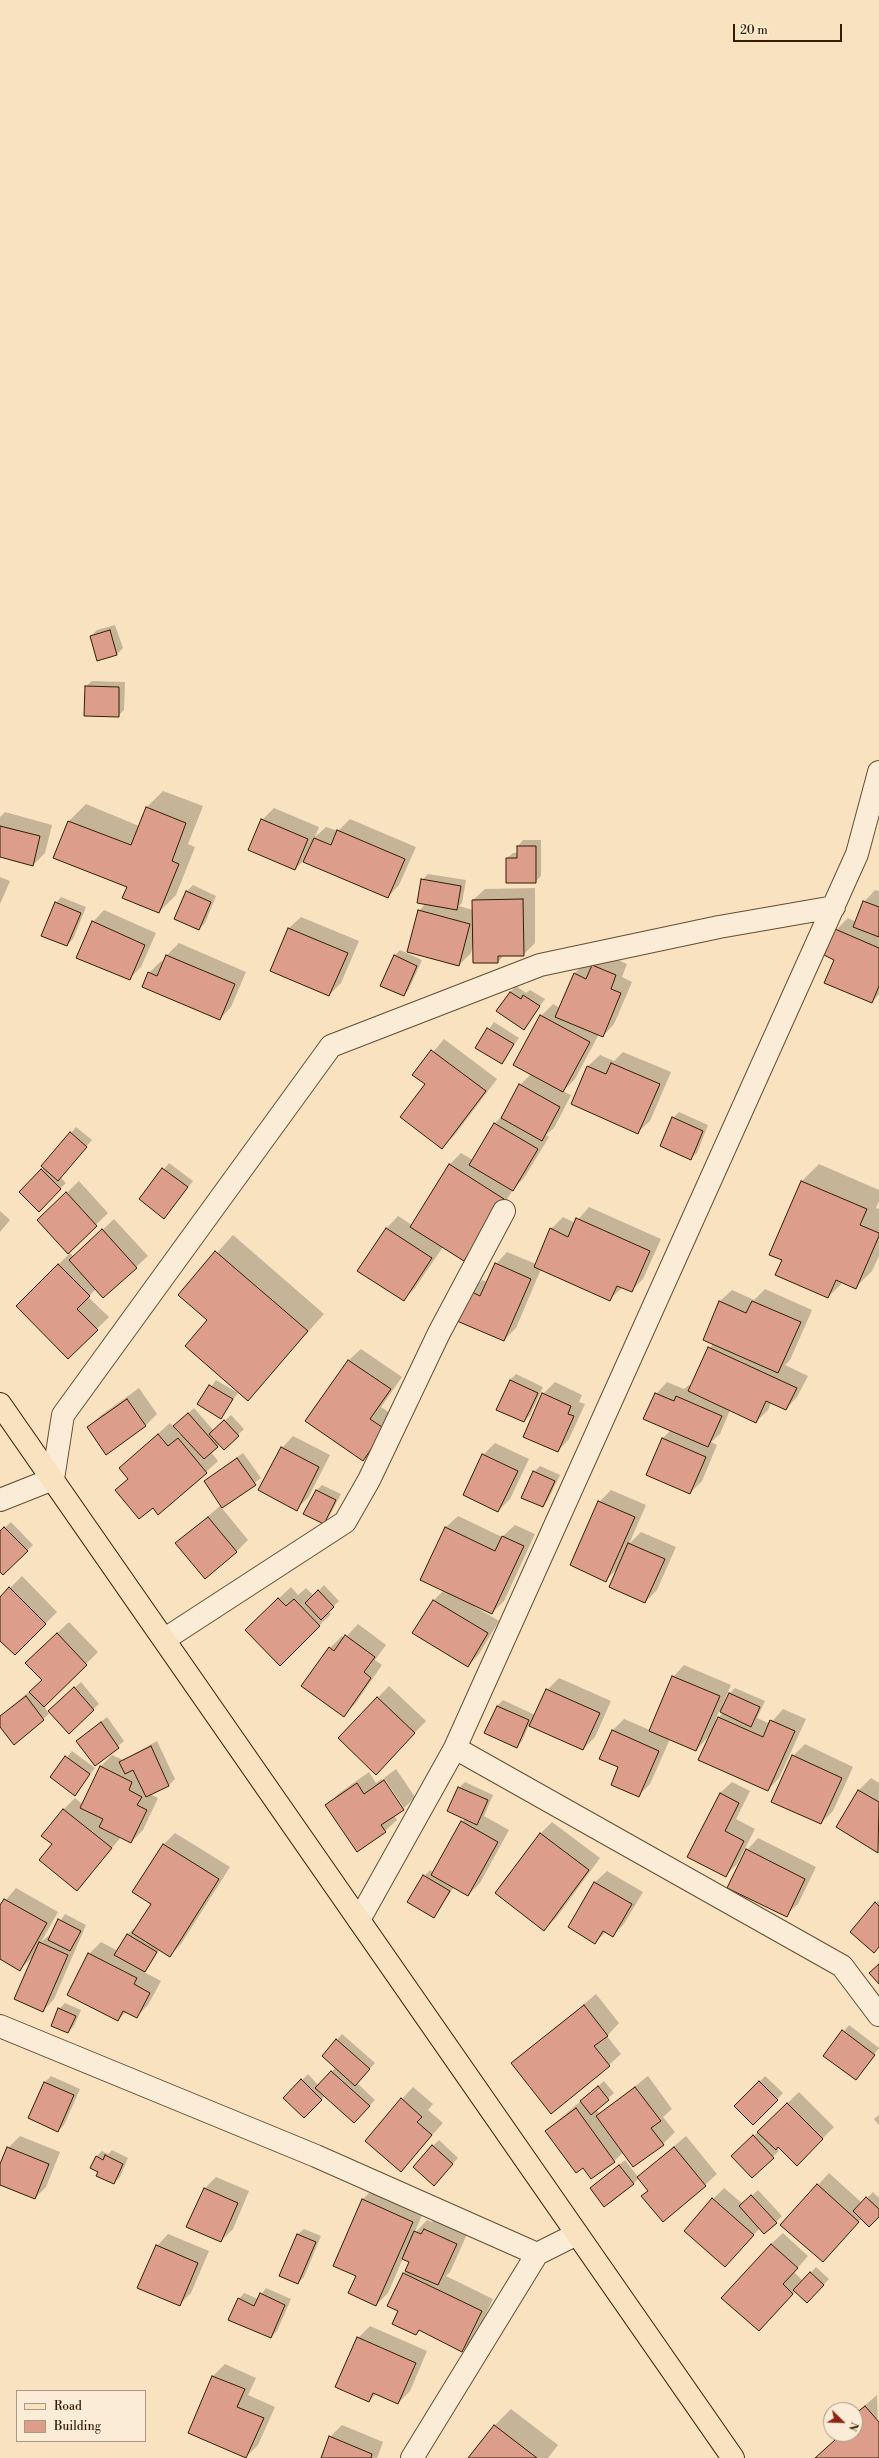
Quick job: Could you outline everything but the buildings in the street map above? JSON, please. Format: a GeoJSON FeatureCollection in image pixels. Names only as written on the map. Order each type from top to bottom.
{"type":"FeatureCollection","features":[{"type":"Feature","properties":{"kind":"main road"},"geometry":{"type":"LineString","coordinates":[[0,1404],[165,1639],[732,2458]]}},
{"type":"Feature","properties":{"kind":"street"},"geometry":{"type":"LineString","coordinates":[[359,1920],[455,1748],[834,907],[857,854],[879,772]]}},
{"type":"Feature","properties":{"kind":"street"},"geometry":{"type":"LineString","coordinates":[[0,1500],[53,1479],[63,1415],[332,1046],[540,965],[718,927],[834,907]]}},
{"type":"Feature","properties":{"kind":"street"},"geometry":{"type":"LineString","coordinates":[[165,1639],[345,1522],[369,1480],[439,1333],[504,1211]]}},
{"type":"Feature","properties":{"kind":"street"},"geometry":{"type":"LineString","coordinates":[[455,1748],[842,1966],[879,2015]]}},
{"type":"Feature","properties":{"kind":"street"},"geometry":{"type":"LineString","coordinates":[[0,2026],[316,2156],[537,2254]]}},
{"type":"Feature","properties":{"kind":"street"},"geometry":{"type":"LineString","coordinates":[[412,2458],[537,2254],[577,2234]]}}]}
